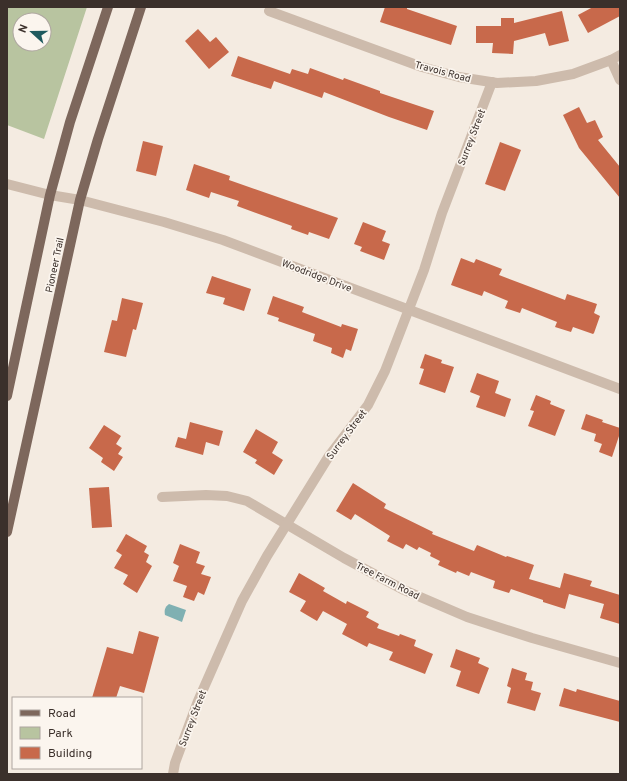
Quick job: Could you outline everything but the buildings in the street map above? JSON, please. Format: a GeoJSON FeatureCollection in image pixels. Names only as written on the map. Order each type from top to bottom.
{"type":"FeatureCollection","features":[{"type":"Feature","properties":{"kind":"main road","name":"Pioneer Trail"},"geometry":{"type":"LineString","coordinates":[[7,396],[50,195],[70,122],[108,7]]}},
{"type":"Feature","properties":{"kind":"main road","name":"Pioneer Trail"},"geometry":{"type":"LineString","coordinates":[[7,532],[80,200],[98,139],[141,7]]}},
{"type":"Feature","properties":{"kind":"street","name":"Travois Road"},"geometry":{"type":"LineString","coordinates":[[269,11],[422,67],[459,77],[492,82],[536,81],[574,74],[620,55]]}},
{"type":"Feature","properties":{"kind":"street"},"geometry":{"type":"LineString","coordinates":[[611,60],[620,80]]}},
{"type":"Feature","properties":{"kind":"street","name":"Surrey Street"},"geometry":{"type":"LineString","coordinates":[[173,774],[175,763],[198,701],[242,601],[329,456],[368,404],[385,371],[424,270],[442,213],[492,82]]}},
{"type":"Feature","properties":{"kind":"street","name":"Woodridge Drive"},"geometry":{"type":"LineString","coordinates":[[7,184],[50,195],[80,200],[164,222],[223,240],[620,389]]}},
{"type":"Feature","properties":{"kind":"street","name":"Tree Farm Road"},"geometry":{"type":"LineString","coordinates":[[162,497],[206,495],[226,496],[248,501],[344,558],[404,590],[467,616],[532,638],[620,663]]}},
{"type":"Feature","properties":{"kind":"green space"},"geometry":{"type":"Polygon","coordinates":[[[7,7],[87,7],[44,139],[7,125],[7,7]]]}},
{"type":"Feature","properties":{"kind":"water"},"geometry":{"type":"Polygon","coordinates":[[[169,604],[186,610],[182,622],[165,615],[165,609],[169,604]]]}}]}
